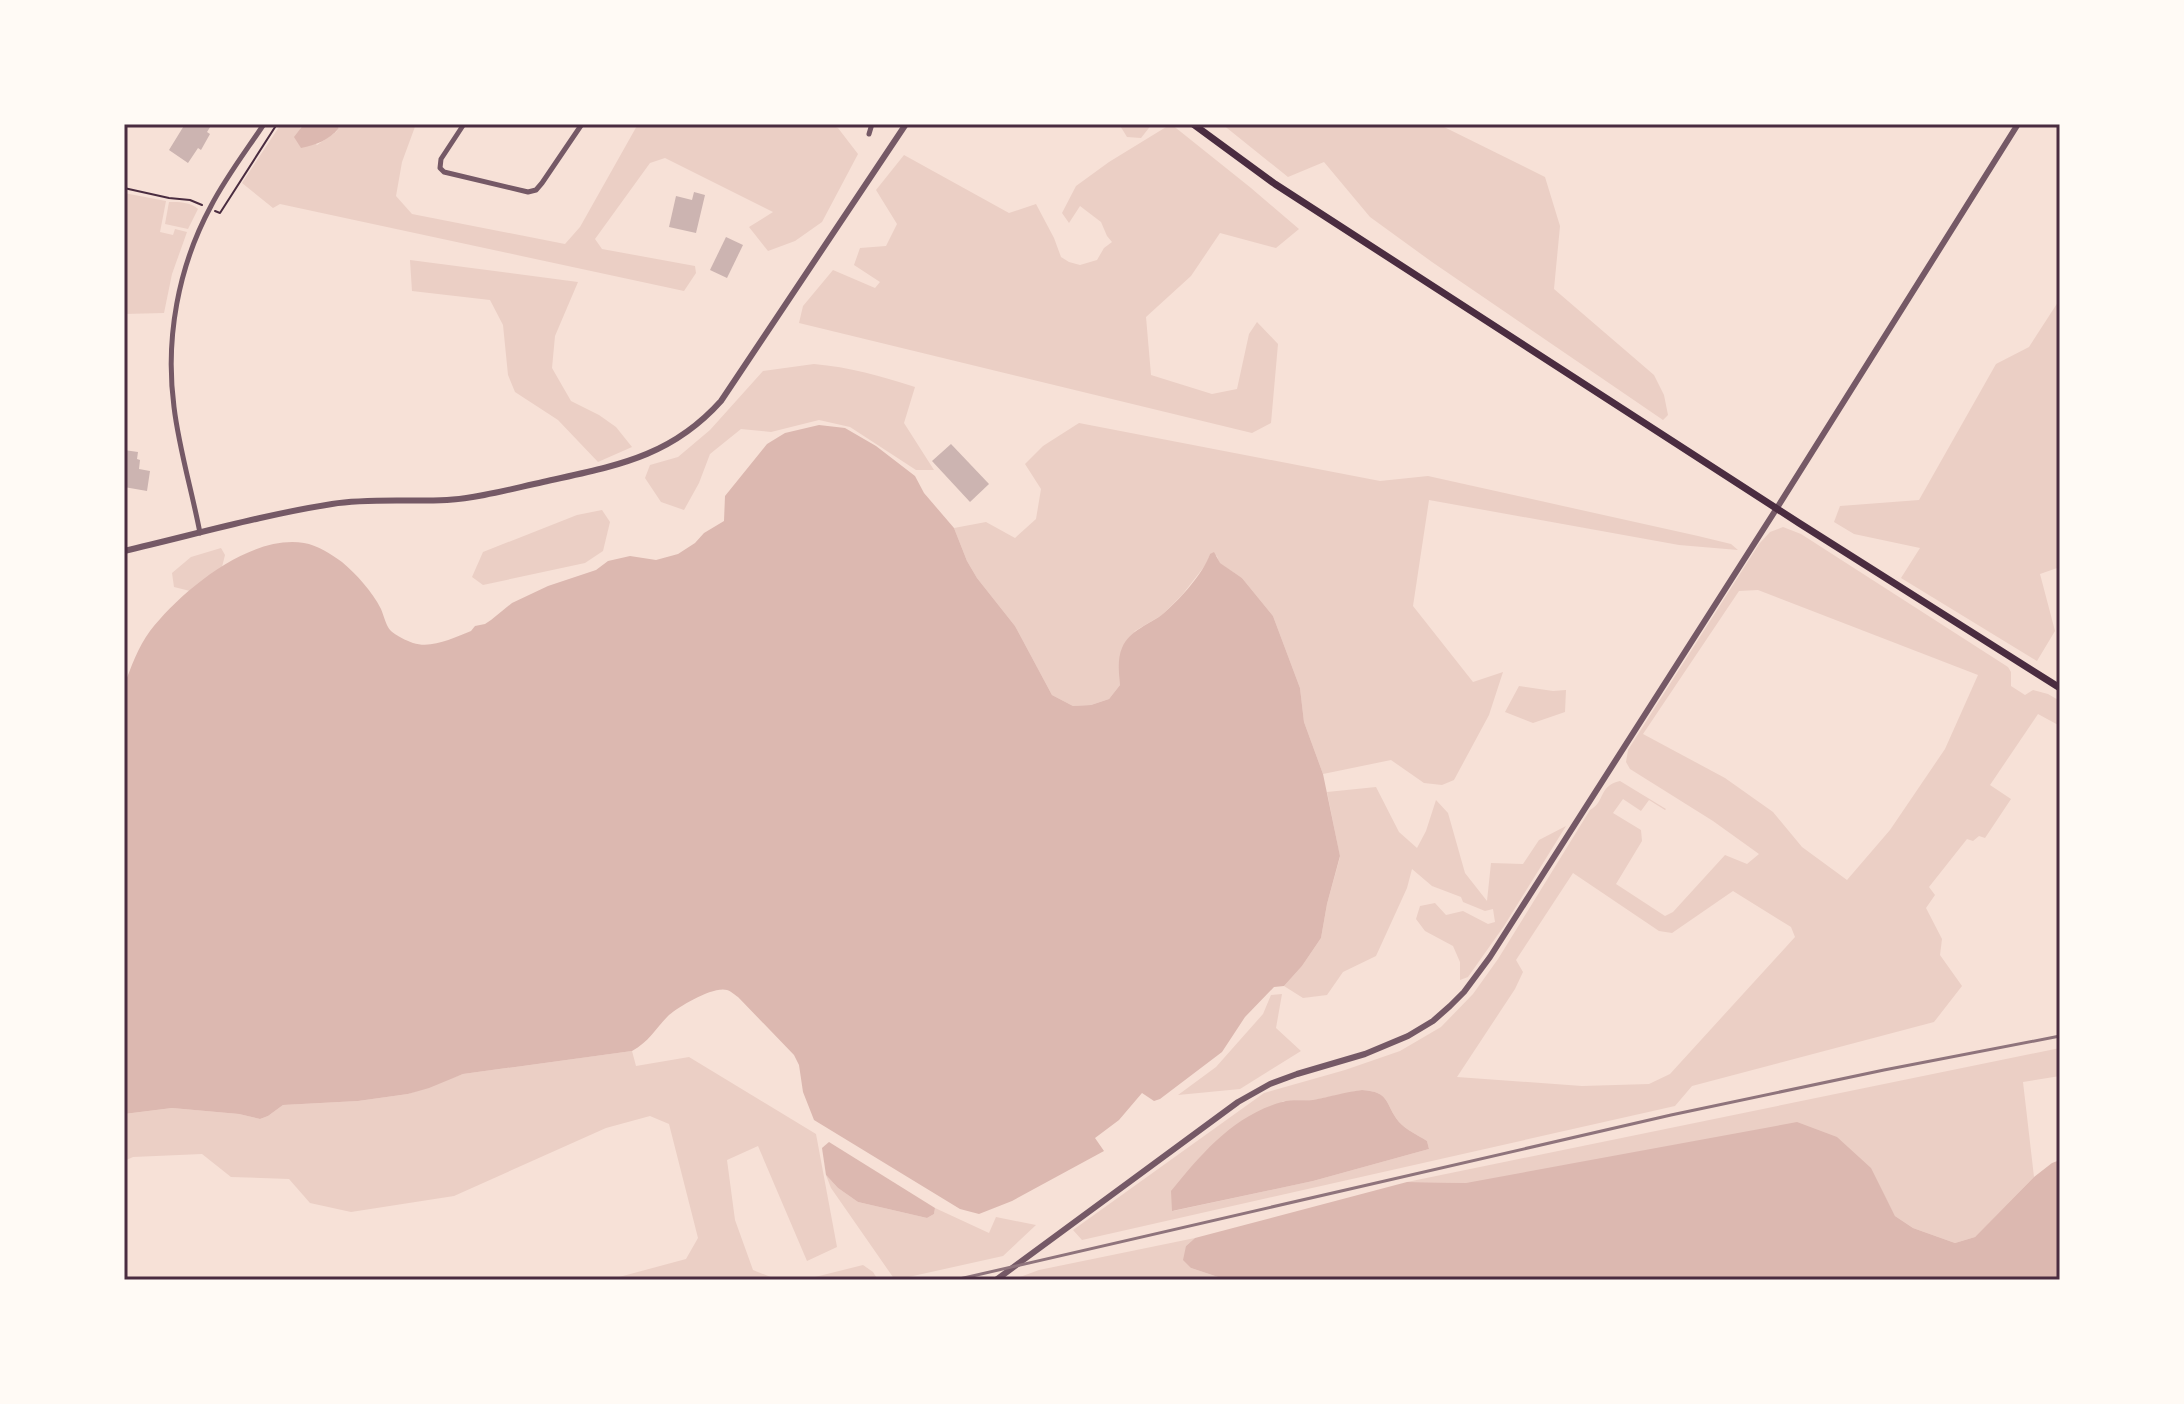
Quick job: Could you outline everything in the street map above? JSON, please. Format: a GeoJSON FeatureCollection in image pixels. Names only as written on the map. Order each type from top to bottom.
{"type":"FeatureCollection","features":[{"type":"Feature","properties":{"kind":"main road"},"geometry":{"type":"LineString","coordinates":[[1193,124],[1275,184],[2060,688]]}},
{"type":"Feature","properties":{"kind":"street"},"geometry":{"type":"LineString","coordinates":[[200,533],[174,410],[171,367],[180,287],[210,208],[264,124]]}},
{"type":"Feature","properties":{"kind":"street"},"geometry":{"type":"LineString","coordinates":[[464,124],[441,159],[440,168],[444,172],[528,192],[536,190],[542,183],[582,124]]}},
{"type":"Feature","properties":{"kind":"street"},"geometry":{"type":"LineString","coordinates":[[869,134],[872,124]]}},
{"type":"Feature","properties":{"kind":"street"},"geometry":{"type":"LineString","coordinates":[[124,551],[331,504],[447,500],[486,494],[640,459],[680,438],[721,401],[906,124]]}},
{"type":"Feature","properties":{"kind":"street"},"geometry":{"type":"LineString","coordinates":[[996,1280],[1238,1102],[1270,1084],[1391,1045],[1433,1021],[1464,992],[1490,957],[1777,508],[2018,124]]}},
{"type":"Feature","properties":{"kind":"path"},"geometry":{"type":"LineString","coordinates":[[216,212],[220,213],[277,124]]}},
{"type":"Feature","properties":{"kind":"path"},"geometry":{"type":"LineString","coordinates":[[124,188],[190,200],[204,206]]}},
{"type":"Feature","properties":{"kind":"shaded area"},"geometry":{"type":"Polygon","coordinates":[[[281,124],[304,124],[300,128],[317,145],[336,132],[339,128],[334,124],[369,124],[375,127],[416,124],[402,162],[396,196],[412,214],[565,244],[580,227],[638,124],[830,124],[838,128],[858,154],[822,222],[795,241],[768,251],[749,227],[773,212],[665,158],[650,163],[595,239],[602,249],[695,266],[696,273],[684,291],[280,204],[273,208],[242,183],[281,124]]]}},
{"type":"Feature","properties":{"kind":"shaded area"},"geometry":{"type":"Polygon","coordinates":[[[304,124],[334,124],[339,128],[322,141],[301,148],[294,137],[304,124]]]}},
{"type":"Feature","properties":{"kind":"shaded area"},"geometry":{"type":"Polygon","coordinates":[[[1119,124],[1152,124],[1141,138],[1127,137],[1119,124]]]}},
{"type":"Feature","properties":{"kind":"shaded area"},"geometry":{"type":"Polygon","coordinates":[[[1171,124],[1299,229],[1276,248],[1220,233],[1191,276],[1146,317],[1151,375],[1212,394],[1237,389],[1249,334],[1257,322],[1278,344],[1271,423],[1252,433],[799,323],[803,306],[833,270],[875,288],[880,282],[854,265],[860,248],[886,246],[897,224],[876,190],[904,155],[1009,213],[1036,204],[1061,257],[1080,265],[1097,260],[1112,242],[1101,222],[1080,206],[1069,223],[1062,213],[1076,186],[1171,124]]]}},
{"type":"Feature","properties":{"kind":"shaded area"},"geometry":{"type":"Polygon","coordinates":[[[1222,124],[1438,124],[1545,177],[1560,226],[1554,289],[1654,375],[1664,395],[1668,415],[1663,420],[1370,217],[1324,162],[1288,177],[1222,124]]]}},
{"type":"Feature","properties":{"kind":"shaded area"},"geometry":{"type":"Polygon","coordinates":[[[124,193],[166,201],[160,232],[173,235],[175,229],[187,232],[172,274],[164,313],[124,314],[124,193]]]}},
{"type":"Feature","properties":{"kind":"shaded area"},"geometry":{"type":"Polygon","coordinates":[[[169,202],[181,202],[198,209],[188,229],[165,224],[169,202]]]}},
{"type":"Feature","properties":{"kind":"shaded area"},"geometry":{"type":"Polygon","coordinates":[[[410,260],[578,282],[555,336],[552,368],[571,401],[616,427],[632,447],[598,462],[558,420],[515,392],[508,375],[503,325],[490,300],[412,291],[410,260]]]}},
{"type":"Feature","properties":{"kind":"shaded area"},"geometry":{"type":"Polygon","coordinates":[[[2060,299],[2060,567],[2040,574],[2055,631],[2037,661],[1901,578],[1920,548],[1854,534],[1834,522],[1840,506],[1919,500],[1996,364],[2029,347],[2060,299]]]}},
{"type":"Feature","properties":{"kind":"shaded area"},"geometry":{"type":"Polygon","coordinates":[[[814,364],[865,372],[915,387],[904,423],[934,470],[916,470],[850,427],[819,420],[771,432],[741,429],[710,454],[684,510],[661,502],[645,478],[650,465],[678,457],[710,430],[763,371],[814,364]]]}},
{"type":"Feature","properties":{"kind":"shaded area"},"geometry":{"type":"Polygon","coordinates":[[[1079,423],[1380,481],[1428,476],[1698,536],[1731,544],[1738,550],[1679,545],[1429,500],[1413,606],[1473,682],[1503,672],[1489,715],[1454,780],[1442,785],[1424,783],[1391,760],[1323,774],[1304,722],[1300,688],[1273,616],[1242,578],[1219,563],[1217,556],[1210,554],[1207,563],[1182,595],[1162,615],[1135,631],[1119,663],[1120,685],[1109,699],[1091,705],[1073,706],[1052,695],[1015,626],[967,561],[954,528],[986,522],[1015,538],[1036,519],[1041,489],[1025,464],[1043,446],[1079,423]]]}},
{"type":"Feature","properties":{"kind":"shaded area"},"geometry":{"type":"Polygon","coordinates":[[[819,425],[845,428],[876,446],[915,476],[924,493],[954,528],[967,561],[1015,626],[1052,695],[1073,706],[1091,705],[1109,699],[1120,685],[1119,657],[1126,642],[1177,601],[1214,552],[1220,563],[1242,578],[1273,616],[1300,688],[1304,722],[1323,774],[1340,856],[1321,938],[1284,986],[1274,987],[1245,1017],[1222,1052],[1160,1099],[1154,1101],[1142,1093],[1119,1120],[1095,1138],[1104,1151],[1012,1201],[979,1214],[960,1209],[814,1120],[794,1055],[738,997],[727,990],[705,994],[681,1007],[632,1051],[463,1074],[408,1094],[358,1101],[283,1105],[260,1119],[172,1108],[124,1114],[124,686],[135,657],[163,615],[198,583],[240,556],[262,547],[304,543],[329,553],[353,572],[373,596],[393,633],[420,644],[442,642],[485,624],[512,603],[548,586],[596,570],[608,561],[630,556],[656,560],[678,554],[724,521],[725,496],[767,444],[785,433],[819,425]]]}},
{"type":"Feature","properties":{"kind":"shaded area"},"geometry":{"type":"Polygon","coordinates":[[[602,510],[610,522],[603,551],[585,563],[483,585],[472,577],[483,552],[577,515],[602,510]]]}},
{"type":"Feature","properties":{"kind":"shaded area"},"geometry":{"type":"Polygon","coordinates":[[[1783,527],[1801,534],[2008,667],[2011,686],[2025,695],[2033,690],[2060,701],[2060,726],[2038,714],[1990,785],[2011,799],[1985,838],[1967,839],[1929,887],[1935,895],[1926,908],[1942,939],[1940,955],[1962,986],[1934,1022],[1692,1086],[1675,1106],[1082,1240],[1073,1230],[1264,1093],[1400,1051],[1441,1027],[1473,994],[1498,959],[1590,810],[1613,783],[1620,781],[1666,809],[1649,800],[1641,811],[1623,799],[1613,813],[1641,830],[1642,841],[1616,884],[1665,916],[1673,912],[1725,855],[1747,864],[1759,854],[1630,769],[1626,762],[1628,750],[1759,544],[1770,532],[1783,527]],[[1758,590],[1739,591],[1643,734],[1725,778],[1773,812],[1802,847],[1847,880],[1890,830],[1945,749],[1978,675],[1758,590]],[[1573,873],[1516,960],[1523,972],[1515,989],[1457,1077],[1582,1086],[1649,1084],[1670,1074],[1795,937],[1791,927],[1733,891],[1672,933],[1659,931],[1573,873]],[[1362,1090],[1314,1100],[1283,1101],[1173,1211],[1313,1181],[1429,1149],[1427,1141],[1402,1125],[1378,1093],[1362,1090]]]}},
{"type":"Feature","properties":{"kind":"shaded area"},"geometry":{"type":"Polygon","coordinates":[[[221,548],[225,555],[222,567],[190,591],[174,587],[172,573],[191,557],[221,548]]]}},
{"type":"Feature","properties":{"kind":"shaded area"},"geometry":{"type":"Polygon","coordinates":[[[1519,686],[1566,690],[1565,712],[1533,723],[1505,712],[1519,686]]]}},
{"type":"Feature","properties":{"kind":"shaded area"},"geometry":{"type":"Polygon","coordinates":[[[1376,787],[1399,832],[1417,848],[1436,800],[1448,813],[1465,873],[1487,901],[1491,863],[1523,864],[1539,840],[1566,826],[1504,926],[1468,977],[1460,980],[1460,962],[1453,946],[1425,931],[1416,919],[1420,906],[1435,903],[1446,915],[1463,911],[1488,924],[1495,922],[1493,909],[1485,911],[1463,902],[1461,897],[1432,886],[1412,869],[1407,888],[1376,956],[1343,972],[1327,995],[1303,998],[1284,986],[1321,938],[1340,857],[1327,792],[1376,787]]]}},
{"type":"Feature","properties":{"kind":"shaded area"},"geometry":{"type":"Polygon","coordinates":[[[1282,994],[1276,1028],[1301,1051],[1240,1089],[1178,1095],[1216,1067],[1263,1014],[1271,995],[1282,994]]]}},
{"type":"Feature","properties":{"kind":"shaded area"},"geometry":{"type":"Polygon","coordinates":[[[2060,1048],[2060,1076],[2023,1082],[2034,1177],[1975,1237],[1955,1243],[1913,1228],[1895,1216],[1870,1168],[1466,1183],[1407,1182],[2060,1048]]]}},
{"type":"Feature","properties":{"kind":"shaded area"},"geometry":{"type":"Polygon","coordinates":[[[632,1051],[636,1066],[689,1057],[816,1134],[837,1247],[807,1261],[758,1146],[727,1160],[735,1220],[753,1270],[778,1280],[608,1280],[686,1259],[698,1238],[669,1124],[650,1116],[606,1128],[454,1196],[351,1212],[310,1203],[289,1179],[231,1177],[202,1154],[133,1157],[124,1161],[124,1114],[172,1108],[260,1119],[283,1105],[358,1101],[408,1094],[463,1074],[632,1051]]]}},
{"type":"Feature","properties":{"kind":"shaded area"},"geometry":{"type":"Polygon","coordinates":[[[1362,1090],[1382,1096],[1399,1122],[1427,1141],[1429,1149],[1313,1181],[1172,1211],[1171,1191],[1207,1150],[1249,1116],[1286,1101],[1313,1100],[1362,1090]]]}},
{"type":"Feature","properties":{"kind":"shaded area"},"geometry":{"type":"Polygon","coordinates":[[[1797,1122],[1837,1137],[1871,1168],[1895,1216],[1913,1228],[1955,1243],[1975,1237],[2034,1177],[2060,1160],[2060,1279],[1227,1280],[1191,1268],[1183,1260],[1186,1246],[1195,1238],[1407,1182],[1466,1183],[1797,1122]]]}},
{"type":"Feature","properties":{"kind":"shaded area"},"geometry":{"type":"Polygon","coordinates":[[[829,1142],[935,1208],[934,1214],[927,1218],[858,1202],[826,1175],[822,1148],[829,1142]]]}},
{"type":"Feature","properties":{"kind":"shaded area"},"geometry":{"type":"Polygon","coordinates":[[[826,1175],[858,1202],[927,1218],[934,1214],[935,1208],[989,1233],[996,1217],[1036,1225],[1003,1256],[895,1280],[831,1188],[826,1175]]]}},
{"type":"Feature","properties":{"kind":"shaded area"},"geometry":{"type":"Polygon","coordinates":[[[1195,1238],[1186,1246],[1191,1268],[1227,1280],[1012,1280],[1039,1270],[1195,1238]]]}},
{"type":"Feature","properties":{"kind":"shaded area"},"geometry":{"type":"Polygon","coordinates":[[[863,1265],[878,1280],[803,1280],[863,1265]]]}},
{"type":"Feature","properties":{"kind":"building"},"geometry":{"type":"Polygon","coordinates":[[[185,124],[212,124],[201,150],[198,148],[188,163],[169,150],[185,124]]]}},
{"type":"Feature","properties":{"kind":"building"},"geometry":{"type":"Polygon","coordinates":[[[694,192],[705,195],[696,233],[669,227],[676,196],[692,200],[694,192]]]}},
{"type":"Feature","properties":{"kind":"building"},"geometry":{"type":"Polygon","coordinates":[[[726,237],[743,245],[727,278],[710,270],[726,237]]]}},
{"type":"Feature","properties":{"kind":"building"},"geometry":{"type":"Polygon","coordinates":[[[951,444],[989,484],[970,502],[932,461],[951,444]]]}},
{"type":"Feature","properties":{"kind":"building"},"geometry":{"type":"Polygon","coordinates":[[[124,450],[138,452],[139,469],[150,471],[147,491],[124,487],[124,450]]]}},
{"type":"Feature","properties":{"kind":"railway"},"geometry":{"type":"LineString","coordinates":[[955,1280],[1671,1115],[2060,1036]]}}]}
